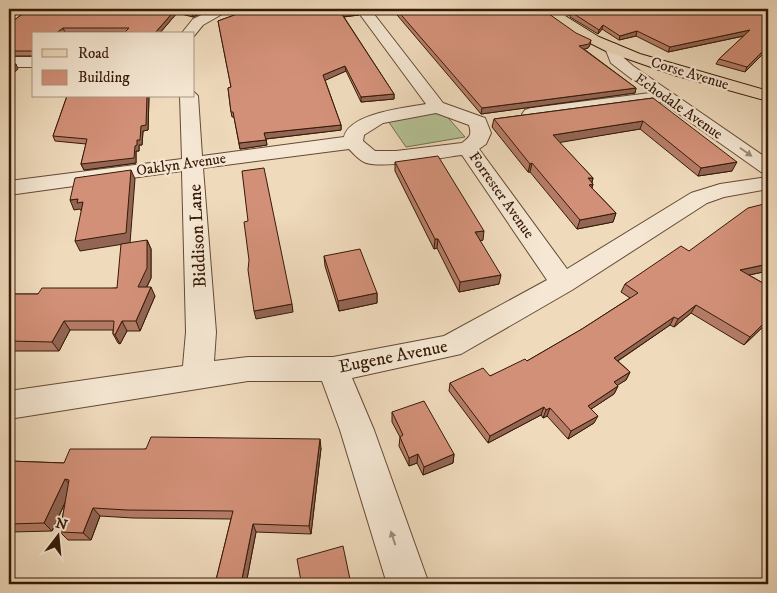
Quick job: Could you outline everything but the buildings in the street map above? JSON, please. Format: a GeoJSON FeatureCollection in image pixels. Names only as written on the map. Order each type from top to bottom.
{"type":"FeatureCollection","features":[{"type":"Feature","properties":{"kind":"main road","name":"Echodale Avenue"},"geometry":{"type":"LineString","coordinates":[[550,11],[582,33],[613,48]]}},
{"type":"Feature","properties":{"kind":"main road","name":"Corse Avenue"},"geometry":{"type":"LineString","coordinates":[[613,48],[668,67],[768,96]]}},
{"type":"Feature","properties":{"kind":"street"},"geometry":{"type":"LineString","coordinates":[[9,21],[26,9]]}},
{"type":"Feature","properties":{"kind":"street"},"geometry":{"type":"LineString","coordinates":[[190,32],[198,22],[224,9]]}},
{"type":"Feature","properties":{"kind":"street"},"geometry":{"type":"LineString","coordinates":[[364,9],[437,107]]}},
{"type":"Feature","properties":{"kind":"street"},"geometry":{"type":"LineString","coordinates":[[550,11],[579,9]]}},
{"type":"Feature","properties":{"kind":"street","name":"Echodale Avenue"},"geometry":{"type":"LineString","coordinates":[[613,48],[617,60],[664,96],[768,168]]}},
{"type":"Feature","properties":{"kind":"street"},"geometry":{"type":"LineString","coordinates":[[9,62],[32,62]]}},
{"type":"Feature","properties":{"kind":"street"},"geometry":{"type":"LineString","coordinates":[[517,116],[664,96]]}},
{"type":"Feature","properties":{"kind":"street","name":"Biddison Lane"},"geometry":{"type":"LineString","coordinates":[[190,98],[201,332],[198,376]]}},
{"type":"Feature","properties":{"kind":"street"},"geometry":{"type":"LineString","coordinates":[[468,148],[396,157],[370,156],[353,142],[355,132],[377,119],[437,107],[478,122],[498,119]]}},
{"type":"Feature","properties":{"kind":"street","name":"Forrester Avenue"},"geometry":{"type":"LineString","coordinates":[[478,122],[481,132],[479,140],[468,148],[563,283]]}},
{"type":"Feature","properties":{"kind":"street","name":"Oaklyn Avenue"},"geometry":{"type":"LineString","coordinates":[[9,188],[353,142]]}},
{"type":"Feature","properties":{"kind":"street","name":"Eugene Avenue"},"geometry":{"type":"LineString","coordinates":[[9,405],[248,369],[333,369],[450,346],[563,283],[699,198],[720,191],[768,182]]}},
{"type":"Feature","properties":{"kind":"street"},"geometry":{"type":"LineString","coordinates":[[333,369],[357,430],[408,584]]}},
{"type":"Feature","properties":{"kind":"green space"},"geometry":{"type":"Polygon","coordinates":[[[443,112],[465,137],[406,147],[388,121],[443,112]]]}}]}
